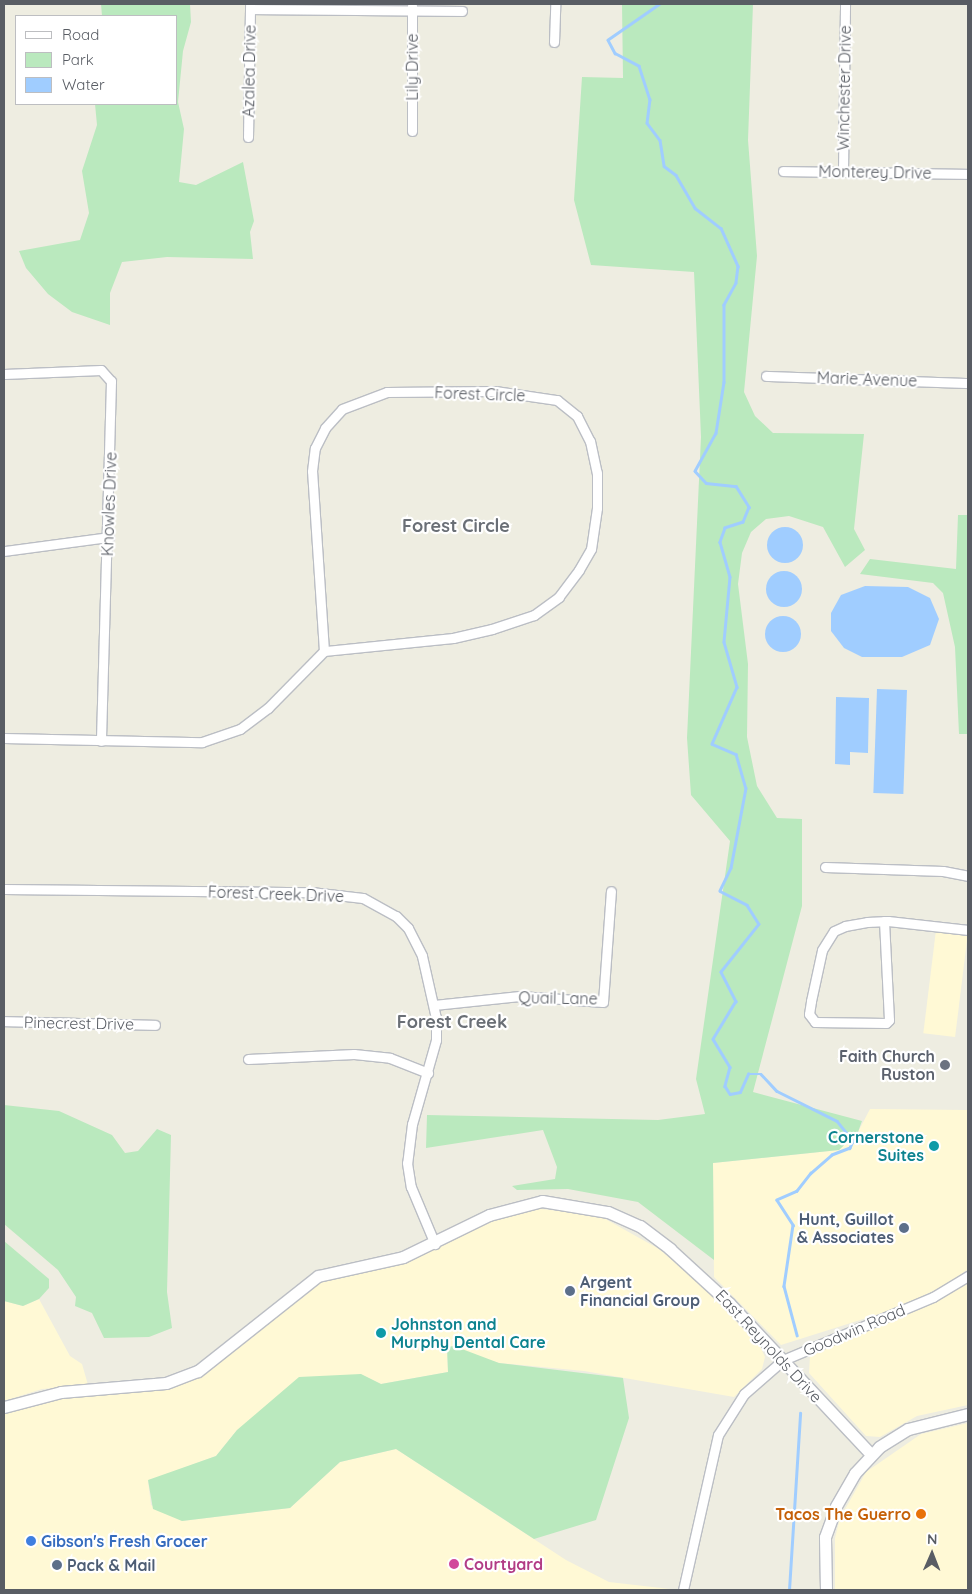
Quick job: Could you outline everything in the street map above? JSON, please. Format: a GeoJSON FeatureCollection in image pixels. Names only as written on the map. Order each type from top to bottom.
{"type":"FeatureCollection","features":[{"type":"Feature","properties":{"kind":"street"},"geometry":{"type":"LineString","coordinates":[[554,42],[555,4]]}},
{"type":"Feature","properties":{"kind":"street","name":"Winchester Drive"},"geometry":{"type":"LineString","coordinates":[[843,172],[845,4]]}},
{"type":"Feature","properties":{"kind":"street"},"geometry":{"type":"LineString","coordinates":[[250,6],[412,7],[462,11]]}},
{"type":"Feature","properties":{"kind":"street","name":"Azalea Drive"},"geometry":{"type":"LineString","coordinates":[[248,138],[250,6]]}},
{"type":"Feature","properties":{"kind":"street","name":"Lily Drive"},"geometry":{"type":"LineString","coordinates":[[412,7],[412,130]]}},
{"type":"Feature","properties":{"kind":"street","name":"Monterey Drive"},"geometry":{"type":"LineString","coordinates":[[783,170],[968,174]]}},
{"type":"Feature","properties":{"kind":"street","name":"Knowles Drive"},"geometry":{"type":"LineString","coordinates":[[4,374],[101,370],[111,381],[109,537],[100,741]]}},
{"type":"Feature","properties":{"kind":"street","name":"Marie Avenue"},"geometry":{"type":"LineString","coordinates":[[766,376],[968,383]]}},
{"type":"Feature","properties":{"kind":"street","name":"Forest Circle"},"geometry":{"type":"LineString","coordinates":[[495,391],[557,400],[577,416],[590,441],[598,473],[597,508],[591,549],[559,597],[534,614],[476,633],[324,651],[312,471],[315,448],[342,409],[387,392],[495,391]]}},
{"type":"Feature","properties":{"kind":"street"},"geometry":{"type":"LineString","coordinates":[[4,551],[109,537]]}},
{"type":"Feature","properties":{"kind":"street"},"geometry":{"type":"LineString","coordinates":[[4,738],[202,742],[240,729],[268,708],[324,651]]}},
{"type":"Feature","properties":{"kind":"street"},"geometry":{"type":"LineString","coordinates":[[825,867],[968,876]]}},
{"type":"Feature","properties":{"kind":"street","name":"Forest Creek Drive"},"geometry":{"type":"LineString","coordinates":[[4,889],[311,892],[372,902],[408,928],[422,956],[434,1005],[436,1040],[412,1124],[407,1163],[412,1192],[435,1244]]}},
{"type":"Feature","properties":{"kind":"street","name":"Quail Lane"},"geometry":{"type":"LineString","coordinates":[[434,1005],[520,996],[603,1002],[611,891]]}},
{"type":"Feature","properties":{"kind":"street"},"geometry":{"type":"LineString","coordinates":[[884,921],[889,1020],[886,1023],[815,1022],[809,1014],[826,939],[845,926],[884,921],[968,930]]}},
{"type":"Feature","properties":{"kind":"street","name":"Pinecrest Drive"},"geometry":{"type":"LineString","coordinates":[[4,1021],[155,1025]]}},
{"type":"Feature","properties":{"kind":"street"},"geometry":{"type":"LineString","coordinates":[[248,1060],[354,1054],[390,1058],[428,1072]]}},
{"type":"Feature","properties":{"kind":"street","name":"East Reynolds Drive"},"geometry":{"type":"LineString","coordinates":[[4,1407],[61,1392],[166,1383],[198,1371],[318,1276],[403,1257],[435,1244],[516,1205],[558,1202],[608,1212],[640,1226],[698,1271],[871,1454]]}},
{"type":"Feature","properties":{"kind":"street","name":"Goodwin Road"},"geometry":{"type":"LineString","coordinates":[[683,1590],[718,1435],[744,1394],[783,1360],[933,1297],[968,1276]]}},
{"type":"Feature","properties":{"kind":"street"},"geometry":{"type":"LineString","coordinates":[[826,1590],[823,1554],[830,1521],[844,1489],[871,1454],[920,1424],[968,1414]]}},
{"type":"Feature","properties":{"kind":"shaded area"},"geometry":{"type":"Polygon","coordinates":[[[936,930],[968,934],[955,1037],[923,1033],[936,930]]]}},
{"type":"Feature","properties":{"kind":"shaded area"},"geometry":{"type":"Polygon","coordinates":[[[870,1109],[968,1110],[968,1269],[946,1285],[892,1310],[781,1345],[714,1277],[713,1163],[839,1150],[858,1132],[870,1109]]]}},
{"type":"Feature","properties":{"kind":"shaded area"},"geometry":{"type":"Polygon","coordinates":[[[533,1208],[600,1216],[659,1249],[698,1282],[760,1346],[765,1357],[762,1369],[734,1397],[584,1371],[499,1363],[447,1347],[448,1372],[381,1384],[360,1374],[237,1430],[216,1456],[148,1481],[151,1505],[182,1521],[290,1508],[340,1462],[396,1449],[566,1560],[609,1582],[679,1590],[4,1590],[4,1413],[48,1400],[163,1388],[199,1375],[229,1356],[316,1283],[410,1261],[486,1222],[533,1208]]]}},
{"type":"Feature","properties":{"kind":"shaded area"},"geometry":{"type":"Polygon","coordinates":[[[968,1283],[968,1405],[917,1416],[880,1437],[866,1436],[809,1373],[810,1356],[968,1283]]]}},
{"type":"Feature","properties":{"kind":"shaded area"},"geometry":{"type":"Polygon","coordinates":[[[39,1299],[70,1356],[82,1364],[88,1385],[42,1389],[4,1401],[4,1301],[23,1306],[39,1299]]]}},
{"type":"Feature","properties":{"kind":"shaded area"},"geometry":{"type":"Polygon","coordinates":[[[968,1423],[968,1590],[835,1590],[835,1538],[840,1518],[866,1472],[921,1434],[968,1423]]]}},
{"type":"Feature","properties":{"kind":"green space"},"geometry":{"type":"Polygon","coordinates":[[[101,4],[190,4],[191,22],[183,51],[178,102],[178,15],[102,15],[101,4]]]}},
{"type":"Feature","properties":{"kind":"green space"},"geometry":{"type":"Polygon","coordinates":[[[622,4],[753,4],[748,140],[757,256],[744,392],[755,416],[773,433],[864,434],[854,529],[865,550],[845,567],[823,527],[789,516],[766,519],[751,532],[742,553],[738,584],[748,664],[747,737],[757,786],[777,818],[802,819],[802,906],[753,1092],[862,1121],[858,1132],[839,1150],[713,1163],[714,1260],[638,1202],[568,1189],[517,1190],[512,1186],[555,1179],[557,1167],[543,1130],[426,1148],[427,1115],[658,1120],[705,1114],[696,1079],[730,841],[691,795],[687,738],[701,437],[694,272],[591,265],[574,200],[582,77],[623,78],[622,4]]]}},
{"type":"Feature","properties":{"kind":"green space"},"geometry":{"type":"Polygon","coordinates":[[[178,102],[184,129],[179,182],[196,185],[243,162],[254,221],[250,232],[253,259],[167,257],[122,262],[110,293],[110,325],[72,312],[48,294],[26,268],[19,251],[80,240],[89,213],[82,171],[97,125],[95,105],[178,105],[178,102]]]}},
{"type":"Feature","properties":{"kind":"green space"},"geometry":{"type":"Polygon","coordinates":[[[958,515],[968,515],[968,734],[959,734],[955,647],[943,593],[933,583],[860,574],[870,559],[956,569],[958,515]]]}},
{"type":"Feature","properties":{"kind":"green space"},"geometry":{"type":"Polygon","coordinates":[[[4,1105],[59,1111],[112,1135],[125,1153],[138,1151],[157,1129],[171,1135],[167,1292],[172,1328],[149,1337],[104,1338],[92,1313],[75,1306],[76,1297],[58,1270],[4,1224],[4,1105]]]}},
{"type":"Feature","properties":{"kind":"green space"},"geometry":{"type":"Polygon","coordinates":[[[4,1241],[49,1279],[49,1288],[39,1299],[23,1306],[4,1301],[4,1241]]]}},
{"type":"Feature","properties":{"kind":"green space"},"geometry":{"type":"Polygon","coordinates":[[[454,1346],[499,1363],[623,1378],[629,1418],[596,1520],[534,1539],[396,1449],[340,1462],[290,1508],[182,1521],[153,1509],[148,1480],[216,1456],[237,1430],[299,1377],[361,1374],[381,1384],[448,1372],[447,1347],[454,1346]]]}},
{"type":"Feature","properties":{"kind":"water"},"geometry":{"type":"Polygon","coordinates":[[[785,527],[798,532],[803,545],[798,558],[785,563],[772,558],[767,545],[772,532],[785,527]]]}},
{"type":"Feature","properties":{"kind":"water"},"geometry":{"type":"Polygon","coordinates":[[[784,571],[797,576],[802,589],[797,602],[784,607],[771,602],[766,589],[771,576],[784,571]]]}},
{"type":"Feature","properties":{"kind":"water"},"geometry":{"type":"Polygon","coordinates":[[[865,586],[908,587],[930,598],[939,619],[930,645],[902,657],[862,657],[844,648],[831,631],[831,613],[841,595],[865,586]]]}},
{"type":"Feature","properties":{"kind":"water"},"geometry":{"type":"Polygon","coordinates":[[[783,616],[796,621],[801,634],[796,647],[783,652],[770,647],[765,634],[770,621],[783,616]]]}},
{"type":"Feature","properties":{"kind":"water"},"geometry":{"type":"Polygon","coordinates":[[[877,689],[907,690],[903,794],[873,793],[877,689]]]}},
{"type":"Feature","properties":{"kind":"water"},"geometry":{"type":"Polygon","coordinates":[[[836,697],[869,698],[868,753],[850,752],[850,765],[835,764],[836,697]]]}},
{"type":"Feature","properties":{"kind":"waterway"},"geometry":{"type":"LineString","coordinates":[[660,4],[608,40],[615,53],[639,66],[650,99],[647,123],[660,140],[664,166],[676,175],[695,208],[721,228],[738,266],[736,283],[724,305],[724,382],[716,433],[695,471],[706,483],[736,486],[749,507],[743,522],[725,528],[720,542],[730,577],[724,642],[737,687],[712,744],[736,754],[746,788],[731,868],[720,891],[747,905],[759,924],[721,972],[736,1001],[713,1039],[730,1067],[725,1086],[730,1094],[740,1092],[748,1074],[761,1074],[777,1091],[837,1121],[853,1141],[850,1148],[832,1155],[811,1173],[797,1191],[777,1200],[793,1225],[784,1286],[797,1335]]}},
{"type":"Feature","properties":{"kind":"waterway"},"geometry":{"type":"LineString","coordinates":[[789,1590],[800,1413]]}},
{"type":"Feature","properties":{"kind":"place","name":"Faith Church Ruston"},"geometry":{"type":"Point","coordinates":[945,1065]}},
{"type":"Feature","properties":{"kind":"place","name":"Cornerstone Suites"},"geometry":{"type":"Point","coordinates":[934,1146]}},
{"type":"Feature","properties":{"kind":"place","name":"Hunt, Guillot & Associates"},"geometry":{"type":"Point","coordinates":[904,1228]}},
{"type":"Feature","properties":{"kind":"place","name":"Argent Financial Group"},"geometry":{"type":"Point","coordinates":[570,1291]}},
{"type":"Feature","properties":{"kind":"place","name":"Johnston and Murphy Dental Care"},"geometry":{"type":"Point","coordinates":[381,1333]}},
{"type":"Feature","properties":{"kind":"place","name":"Tacos The Guerro"},"geometry":{"type":"Point","coordinates":[921,1514]}},
{"type":"Feature","properties":{"kind":"place","name":"Gibson's Fresh Grocer"},"geometry":{"type":"Point","coordinates":[31,1541]}},
{"type":"Feature","properties":{"kind":"place","name":"Courtyard"},"geometry":{"type":"Point","coordinates":[454,1564]}},
{"type":"Feature","properties":{"kind":"place","name":"Pack & Mail"},"geometry":{"type":"Point","coordinates":[57,1565]}},
{"type":"Feature","properties":{"kind":"district","name":"Forest Circle"},"geometry":{"type":"Point","coordinates":[456,526]}},
{"type":"Feature","properties":{"kind":"district","name":"Forest Creek"},"geometry":{"type":"Point","coordinates":[452,1022]}}]}
